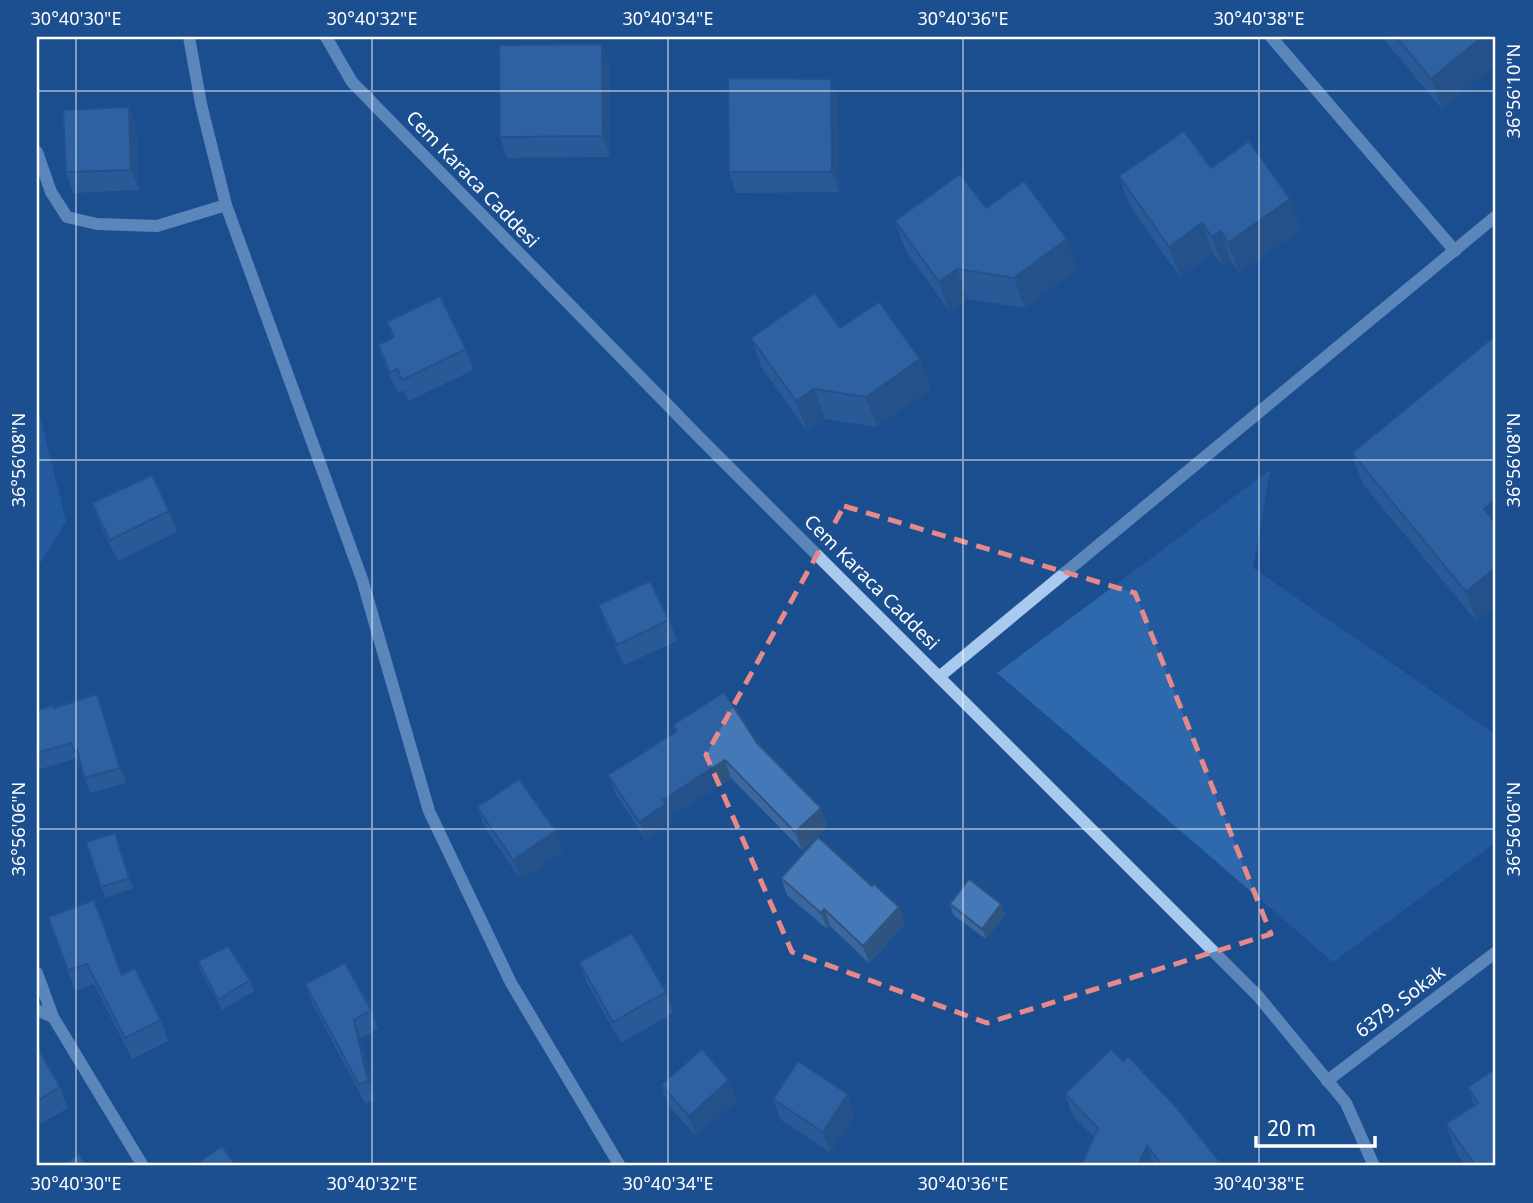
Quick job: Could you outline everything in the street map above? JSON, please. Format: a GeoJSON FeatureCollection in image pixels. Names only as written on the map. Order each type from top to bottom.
{"type":"FeatureCollection","features":[{"type":"Feature","properties":{"kind":"street"},"geometry":{"type":"LineString","coordinates":[[189,37],[201,104],[226,205],[362,579],[429,811],[511,982],[620,1166]]}},
{"type":"Feature","properties":{"kind":"street","name":"Cem Karaca Caddesi"},"geometry":{"type":"LineString","coordinates":[[326,37],[352,82],[709,447],[1258,996],[1346,1103],[1374,1166]]}},
{"type":"Feature","properties":{"kind":"street"},"geometry":{"type":"LineString","coordinates":[[1270,37],[1455,251]]}},
{"type":"Feature","properties":{"kind":"street"},"geometry":{"type":"LineString","coordinates":[[37,152],[51,192],[67,217],[97,223],[157,226],[226,205]]}},
{"type":"Feature","properties":{"kind":"street"},"geometry":{"type":"LineString","coordinates":[[939,677],[1496,216]]}},
{"type":"Feature","properties":{"kind":"street","name":"6379. Sokak"},"geometry":{"type":"LineString","coordinates":[[1327,1081],[1496,952]]}},
{"type":"Feature","properties":{"kind":"street"},"geometry":{"type":"LineString","coordinates":[[37,973],[53,1017],[143,1166]]}},
{"type":"Feature","properties":{"kind":"street"},"geometry":{"type":"LineString","coordinates":[[37,1010],[53,1017]]}},
{"type":"Feature","properties":{"kind":"highlighted area"},"geometry":{"type":"Polygon","coordinates":[[[844,506],[1135,593],[1271,934],[987,1023],[792,952],[706,755],[844,506]]]}},
{"type":"Feature","properties":{"kind":"shaded area"},"geometry":{"type":"Polygon","coordinates":[[[37,405],[66,521],[37,568],[37,405]]]}},
{"type":"Feature","properties":{"kind":"shaded area"},"geometry":{"type":"Polygon","coordinates":[[[1270,470],[1253,568],[1496,735],[1496,842],[1333,962],[997,673],[1270,470]]]}},
{"type":"Feature","properties":{"kind":"building"},"geometry":{"type":"Polygon","coordinates":[[[1396,37],[1482,37],[1431,79],[1396,37]]]}},
{"type":"Feature","properties":{"kind":"building"},"geometry":{"type":"Polygon","coordinates":[[[602,44],[603,136],[500,137],[499,45],[602,44]]]}},
{"type":"Feature","properties":{"kind":"building"},"geometry":{"type":"Polygon","coordinates":[[[728,78],[831,79],[832,172],[729,172],[728,78]]]}},
{"type":"Feature","properties":{"kind":"building"},"geometry":{"type":"Polygon","coordinates":[[[129,107],[131,170],[66,172],[63,110],[129,107]]]}},
{"type":"Feature","properties":{"kind":"building"},"geometry":{"type":"Polygon","coordinates":[[[1184,131],[1211,168],[1249,141],[1290,199],[1228,243],[1221,231],[1212,237],[1202,223],[1169,247],[1119,176],[1184,131]]]}},
{"type":"Feature","properties":{"kind":"building"},"geometry":{"type":"Polygon","coordinates":[[[960,174],[986,208],[1024,181],[1067,239],[1014,278],[957,269],[939,282],[895,221],[960,174]]]}},
{"type":"Feature","properties":{"kind":"building"},"geometry":{"type":"Polygon","coordinates":[[[815,293],[840,328],[879,302],[920,359],[866,397],[814,389],[796,401],[751,338],[815,293]]]}},
{"type":"Feature","properties":{"kind":"building"},"geometry":{"type":"Polygon","coordinates":[[[440,296],[466,349],[402,380],[397,369],[390,373],[378,345],[394,337],[387,322],[440,296]]]}},
{"type":"Feature","properties":{"kind":"building"},"geometry":{"type":"Polygon","coordinates":[[[1496,335],[1496,499],[1484,509],[1496,523],[1496,567],[1466,592],[1352,453],[1496,335]]]}},
{"type":"Feature","properties":{"kind":"building"},"geometry":{"type":"Polygon","coordinates":[[[152,475],[169,511],[110,540],[92,503],[152,475]]]}},
{"type":"Feature","properties":{"kind":"building"},"geometry":{"type":"Polygon","coordinates":[[[650,581],[669,620],[617,645],[598,605],[650,581]]]}},
{"type":"Feature","properties":{"kind":"building"},"geometry":{"type":"Polygon","coordinates":[[[724,692],[757,743],[821,808],[795,832],[725,760],[663,800],[666,804],[639,822],[608,775],[677,731],[673,725],[724,692]]]}},
{"type":"Feature","properties":{"kind":"building"},"geometry":{"type":"Polygon","coordinates":[[[97,694],[120,768],[84,778],[77,750],[74,751],[71,743],[37,753],[37,710],[54,705],[54,708],[97,694]]]}},
{"type":"Feature","properties":{"kind":"building"},"geometry":{"type":"Polygon","coordinates":[[[519,779],[556,831],[513,860],[477,807],[519,779]]]}},
{"type":"Feature","properties":{"kind":"building"},"geometry":{"type":"Polygon","coordinates":[[[115,833],[129,878],[101,887],[86,842],[115,833]]]}},
{"type":"Feature","properties":{"kind":"building"},"geometry":{"type":"Polygon","coordinates":[[[818,837],[899,907],[863,946],[824,909],[821,913],[781,878],[818,837]]]}},
{"type":"Feature","properties":{"kind":"building"},"geometry":{"type":"Polygon","coordinates":[[[969,879],[1001,904],[982,929],[950,904],[969,879]]]}},
{"type":"Feature","properties":{"kind":"building"},"geometry":{"type":"Polygon","coordinates":[[[94,900],[122,975],[135,968],[161,1020],[125,1038],[87,964],[68,970],[48,917],[94,900]]]}},
{"type":"Feature","properties":{"kind":"building"},"geometry":{"type":"Polygon","coordinates":[[[632,933],[666,992],[613,1022],[579,962],[632,933]]]}},
{"type":"Feature","properties":{"kind":"building"},"geometry":{"type":"Polygon","coordinates":[[[228,946],[250,980],[218,1000],[198,961],[228,946]]]}},
{"type":"Feature","properties":{"kind":"building"},"geometry":{"type":"Polygon","coordinates":[[[345,963],[371,1010],[354,1020],[368,1081],[359,1085],[305,984],[345,963]]]}},
{"type":"Feature","properties":{"kind":"building"},"geometry":{"type":"Polygon","coordinates":[[[37,1046],[60,1087],[37,1101],[37,1046]]]}},
{"type":"Feature","properties":{"kind":"building"},"geometry":{"type":"Polygon","coordinates":[[[702,1049],[729,1080],[689,1116],[661,1085],[702,1049]]]}},
{"type":"Feature","properties":{"kind":"building"},"geometry":{"type":"Polygon","coordinates":[[[1111,1049],[1123,1061],[1128,1056],[1176,1107],[1219,1161],[1212,1166],[1163,1166],[1147,1146],[1138,1166],[1081,1166],[1098,1128],[1065,1094],[1111,1049]]]}},
{"type":"Feature","properties":{"kind":"building"},"geometry":{"type":"Polygon","coordinates":[[[798,1061],[848,1094],[823,1132],[773,1099],[798,1061]]]}},
{"type":"Feature","properties":{"kind":"building"},"geometry":{"type":"Polygon","coordinates":[[[1496,1068],[1496,1163],[1492,1166],[1476,1166],[1446,1124],[1478,1103],[1468,1087],[1496,1068]]]}},
{"type":"Feature","properties":{"kind":"building"},"geometry":{"type":"Polygon","coordinates":[[[222,1146],[236,1166],[194,1166],[222,1146]]]}},
{"type":"Feature","properties":{"kind":"building"},"geometry":{"type":"Polygon","coordinates":[[[79,1154],[87,1166],[61,1166],[79,1154]]]}}]}
